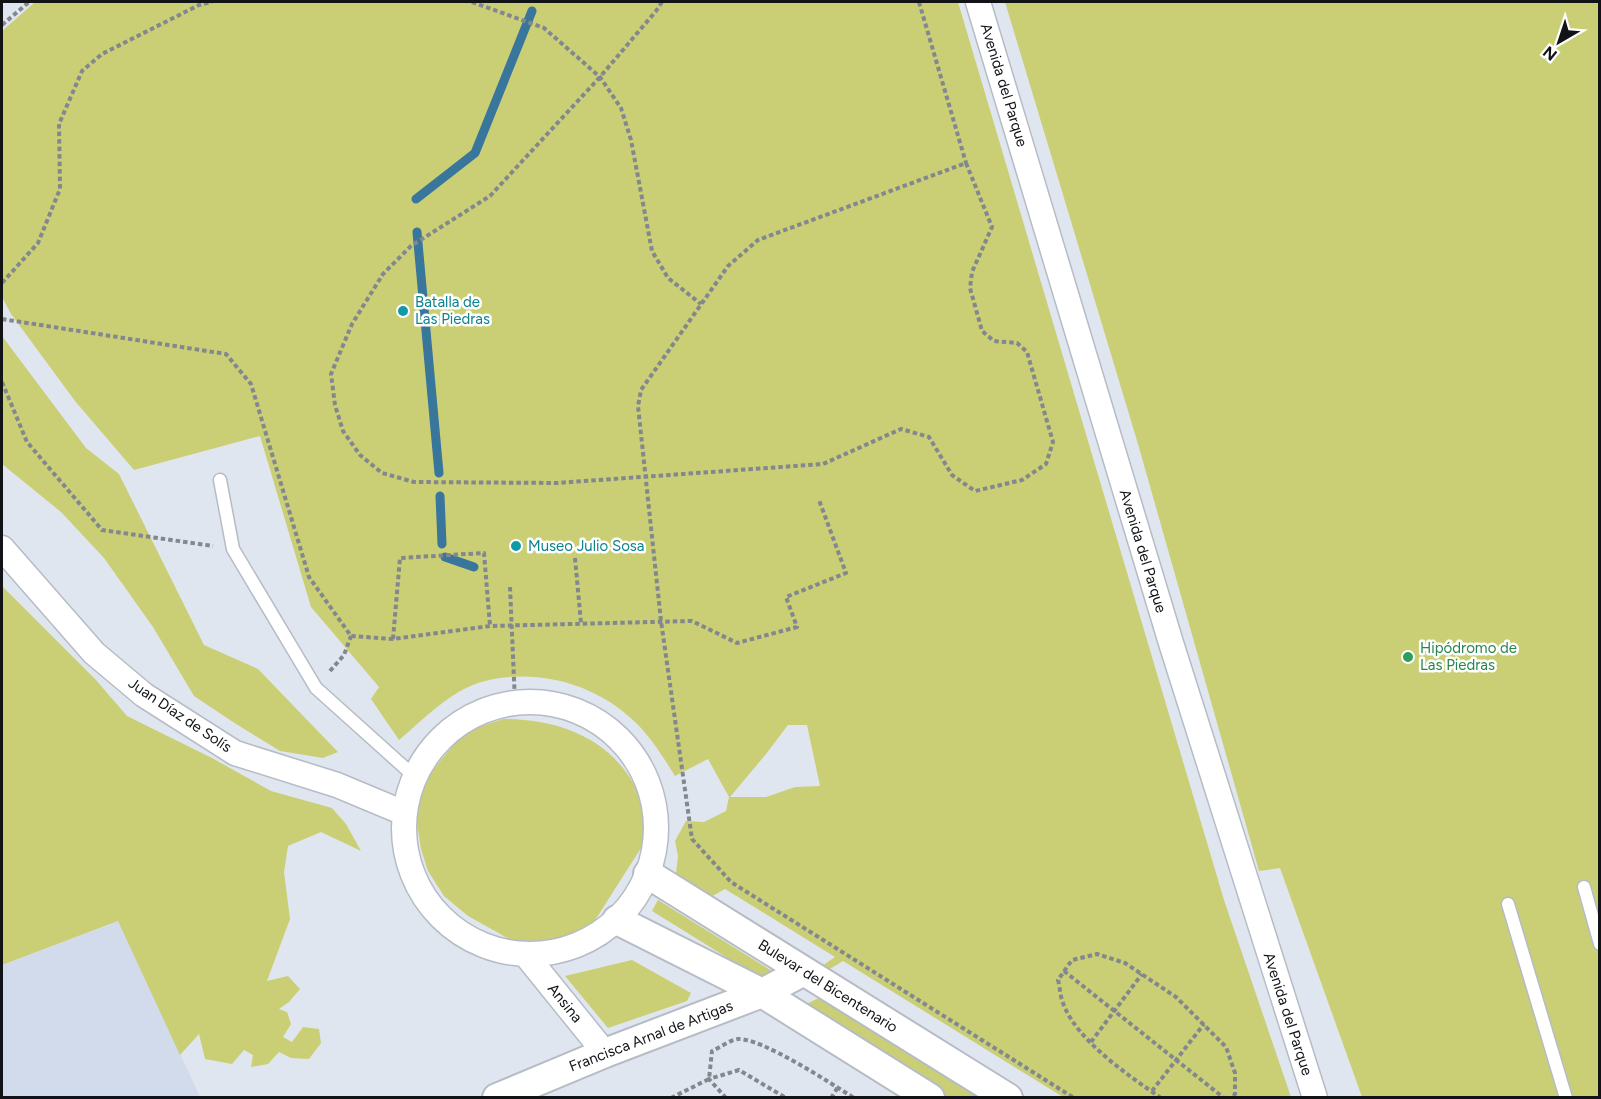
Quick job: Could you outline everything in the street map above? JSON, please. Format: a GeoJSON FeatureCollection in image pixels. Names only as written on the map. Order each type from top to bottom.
{"type":"FeatureCollection","features":[{"type":"Feature","properties":{"kind":"street","name":"Avenida del Parque"},"geometry":{"type":"LineString","coordinates":[[978,2],[1171,643],[1315,1098]]}},
{"type":"Feature","properties":{"kind":"street","name":"Juan Díaz de Solís"},"geometry":{"type":"LineString","coordinates":[[2,548],[94,653],[144,695],[235,753],[337,786],[404,813]]}},
{"type":"Feature","properties":{"kind":"street"},"geometry":{"type":"LineString","coordinates":[[515,702],[552,703],[587,715],[618,736],[640,766],[654,801],[657,838],[648,874],[635,899],[617,920],[590,939],[558,951],[525,954],[484,946],[449,924],[422,893],[406,854],[404,813],[414,776],[431,748],[455,726],[483,710],[515,702]]}},
{"type":"Feature","properties":{"kind":"street","name":"Bulevar del Bicentenario"},"geometry":{"type":"LineString","coordinates":[[648,874],[1008,1098]]}},
{"type":"Feature","properties":{"kind":"street"},"geometry":{"type":"LineString","coordinates":[[617,920],[762,993],[930,1098]]}},
{"type":"Feature","properties":{"kind":"street","name":"Ansina"},"geometry":{"type":"LineString","coordinates":[[525,954],[605,1053]]}},
{"type":"Feature","properties":{"kind":"street","name":"Francisca Arnal de Artigas"},"geometry":{"type":"LineString","coordinates":[[497,1098],[605,1053],[762,993],[804,970]]}},
{"type":"Feature","properties":{"kind":"lane"},"geometry":{"type":"LineString","coordinates":[[220,480],[233,549],[316,688],[414,776]]}},
{"type":"Feature","properties":{"kind":"lane"},"geometry":{"type":"LineString","coordinates":[[1584,887],[1599,944]]}},
{"type":"Feature","properties":{"kind":"lane"},"geometry":{"type":"LineString","coordinates":[[1508,904],[1566,1098]]}},
{"type":"Feature","properties":{"kind":"path"},"geometry":{"type":"LineString","coordinates":[[2,25],[29,2]]}},
{"type":"Feature","properties":{"kind":"path"},"geometry":{"type":"LineString","coordinates":[[2,283],[38,243],[60,189],[59,124],[82,71],[102,54],[199,5],[212,2]]}},
{"type":"Feature","properties":{"kind":"path"},"geometry":{"type":"LineString","coordinates":[[472,2],[544,28],[600,77],[621,108],[631,140],[652,251],[668,278],[701,304]]}},
{"type":"Feature","properties":{"kind":"path"},"geometry":{"type":"LineString","coordinates":[[662,2],[600,77],[490,196],[411,246],[383,274],[351,324],[331,374],[335,405],[343,431],[360,455],[382,473],[414,482],[557,483],[823,464],[901,429],[929,437],[952,475],[975,491],[1022,480],[1046,464],[1053,442],[1027,352],[1017,343],[994,341],[982,331],[973,299],[970,288],[972,272],[992,227],[966,163],[919,2]]}},
{"type":"Feature","properties":{"kind":"path"},"geometry":{"type":"LineString","coordinates":[[966,163],[758,240],[728,266],[641,390],[638,406],[661,621],[692,839],[731,882],[1074,1098]]}},
{"type":"Feature","properties":{"kind":"path"},"geometry":{"type":"LineString","coordinates":[[2,319],[226,354],[251,384],[309,577],[351,636]]}},
{"type":"Feature","properties":{"kind":"path"},"geometry":{"type":"LineString","coordinates":[[2,382],[27,442],[102,530],[233,549]]}},
{"type":"Feature","properties":{"kind":"path"},"geometry":{"type":"LineString","coordinates":[[351,636],[393,639],[490,627],[692,621],[737,643],[797,627],[786,597],[846,573],[819,500]]}},
{"type":"Feature","properties":{"kind":"path"},"geometry":{"type":"LineString","coordinates":[[393,639],[400,558],[484,552],[490,627]]}},
{"type":"Feature","properties":{"kind":"path"},"geometry":{"type":"LineString","coordinates":[[575,558],[580,623]]}},
{"type":"Feature","properties":{"kind":"path"},"geometry":{"type":"LineString","coordinates":[[510,587],[515,702]]}},
{"type":"Feature","properties":{"kind":"path"},"geometry":{"type":"LineString","coordinates":[[316,688],[344,655],[351,636]]}},
{"type":"Feature","properties":{"kind":"path"},"geometry":{"type":"LineString","coordinates":[[1161,1098],[1124,1072],[1078,1030],[1063,1004],[1058,980],[1072,960],[1096,954],[1125,963],[1176,997],[1226,1047],[1235,1072],[1232,1098]]}},
{"type":"Feature","properties":{"kind":"path"},"geometry":{"type":"LineString","coordinates":[[1064,971],[1224,1098]]}},
{"type":"Feature","properties":{"kind":"path"},"geometry":{"type":"LineString","coordinates":[[1091,1042],[1142,974]]}},
{"type":"Feature","properties":{"kind":"path"},"geometry":{"type":"LineString","coordinates":[[1152,1091],[1204,1024]]}},
{"type":"Feature","properties":{"kind":"path"},"geometry":{"type":"LineString","coordinates":[[726,1098],[709,1079],[712,1051],[737,1039],[760,1045],[805,1067],[854,1098]]}},
{"type":"Feature","properties":{"kind":"path"},"geometry":{"type":"LineString","coordinates":[[671,1098],[709,1079],[739,1070],[786,1098]]}},
{"type":"Feature","properties":{"kind":"path"},"geometry":{"type":"LineString","coordinates":[[831,1098],[838,1087]]}},
{"type":"Feature","properties":{"kind":"shaded area"},"geometry":{"type":"Polygon","coordinates":[[[119,921],[200,1097],[2,1098],[2,965],[119,921]]]}},
{"type":"Feature","properties":{"kind":"green space"},"geometry":{"type":"Polygon","coordinates":[[[35,2],[958,2],[1224,900],[1291,1097],[1063,1097],[843,961],[825,972],[819,968],[835,957],[725,889],[707,899],[678,881],[676,873],[678,856],[675,841],[686,821],[704,822],[726,811],[729,797],[708,759],[675,776],[651,740],[634,721],[601,697],[582,688],[563,682],[522,676],[481,682],[448,699],[399,740],[371,699],[379,687],[311,607],[260,436],[134,470],[75,401],[11,314],[2,297],[2,31],[35,2]],[[788,725],[730,797],[766,797],[795,787],[820,786],[807,725],[788,725]]]}},
{"type":"Feature","properties":{"kind":"green space","name":"Hipódromo de Las Piedras"},"geometry":{"type":"Polygon","coordinates":[[[1005,2],[1599,2],[1599,1097],[1362,1097],[1280,868],[1259,871],[1138,444],[1005,2]]]}},
{"type":"Feature","properties":{"kind":"green space"},"geometry":{"type":"Polygon","coordinates":[[[2,336],[86,448],[119,474],[204,645],[258,669],[338,752],[323,758],[280,751],[194,696],[153,627],[104,558],[61,512],[2,464],[2,336]]]}},
{"type":"Feature","properties":{"kind":"green space"},"geometry":{"type":"Polygon","coordinates":[[[2,586],[96,680],[127,716],[212,758],[271,791],[332,808],[346,824],[361,851],[321,832],[288,846],[284,872],[290,919],[267,981],[288,976],[300,989],[289,1002],[279,1009],[287,1012],[291,1024],[283,1037],[292,1042],[303,1027],[319,1029],[321,1043],[309,1059],[291,1058],[279,1052],[268,1064],[251,1067],[253,1055],[244,1050],[232,1064],[205,1059],[199,1034],[180,1055],[118,921],[2,965],[2,586]]]}},
{"type":"Feature","properties":{"kind":"green space"},"geometry":{"type":"Polygon","coordinates":[[[503,719],[543,723],[563,728],[598,745],[626,772],[637,790],[650,834],[592,925],[550,942],[511,940],[468,916],[444,896],[428,871],[421,849],[417,824],[420,793],[431,772],[461,736],[503,719]]]}},
{"type":"Feature","properties":{"kind":"green space"},"geometry":{"type":"Polygon","coordinates":[[[658,900],[772,971],[760,978],[652,911],[658,900]]]}},
{"type":"Feature","properties":{"kind":"green space"},"geometry":{"type":"Polygon","coordinates":[[[632,960],[691,993],[687,1001],[608,1028],[565,976],[632,960]]]}},
{"type":"Feature","properties":{"kind":"green space"},"geometry":{"type":"Polygon","coordinates":[[[821,997],[988,1097],[948,1097],[800,1007],[821,997]]]}},
{"type":"Feature","properties":{"kind":"waterway"},"geometry":{"type":"LineString","coordinates":[[416,199],[475,153],[532,11]]}},
{"type":"Feature","properties":{"kind":"waterway"},"geometry":{"type":"LineString","coordinates":[[417,232],[439,473]]}},
{"type":"Feature","properties":{"kind":"waterway"},"geometry":{"type":"LineString","coordinates":[[440,496],[442,544]]}},
{"type":"Feature","properties":{"kind":"waterway"},"geometry":{"type":"LineString","coordinates":[[445,557],[474,567]]}},
{"type":"Feature","properties":{"kind":"place","name":"Batalla de Las Piedras"},"geometry":{"type":"Point","coordinates":[403,311]}},
{"type":"Feature","properties":{"kind":"place","name":"Museo Julio Sosa"},"geometry":{"type":"Point","coordinates":[516,546]}},
{"type":"Feature","properties":{"kind":"place","name":"Hipódromo de Las Piedras"},"geometry":{"type":"Point","coordinates":[1408,657]}}]}
